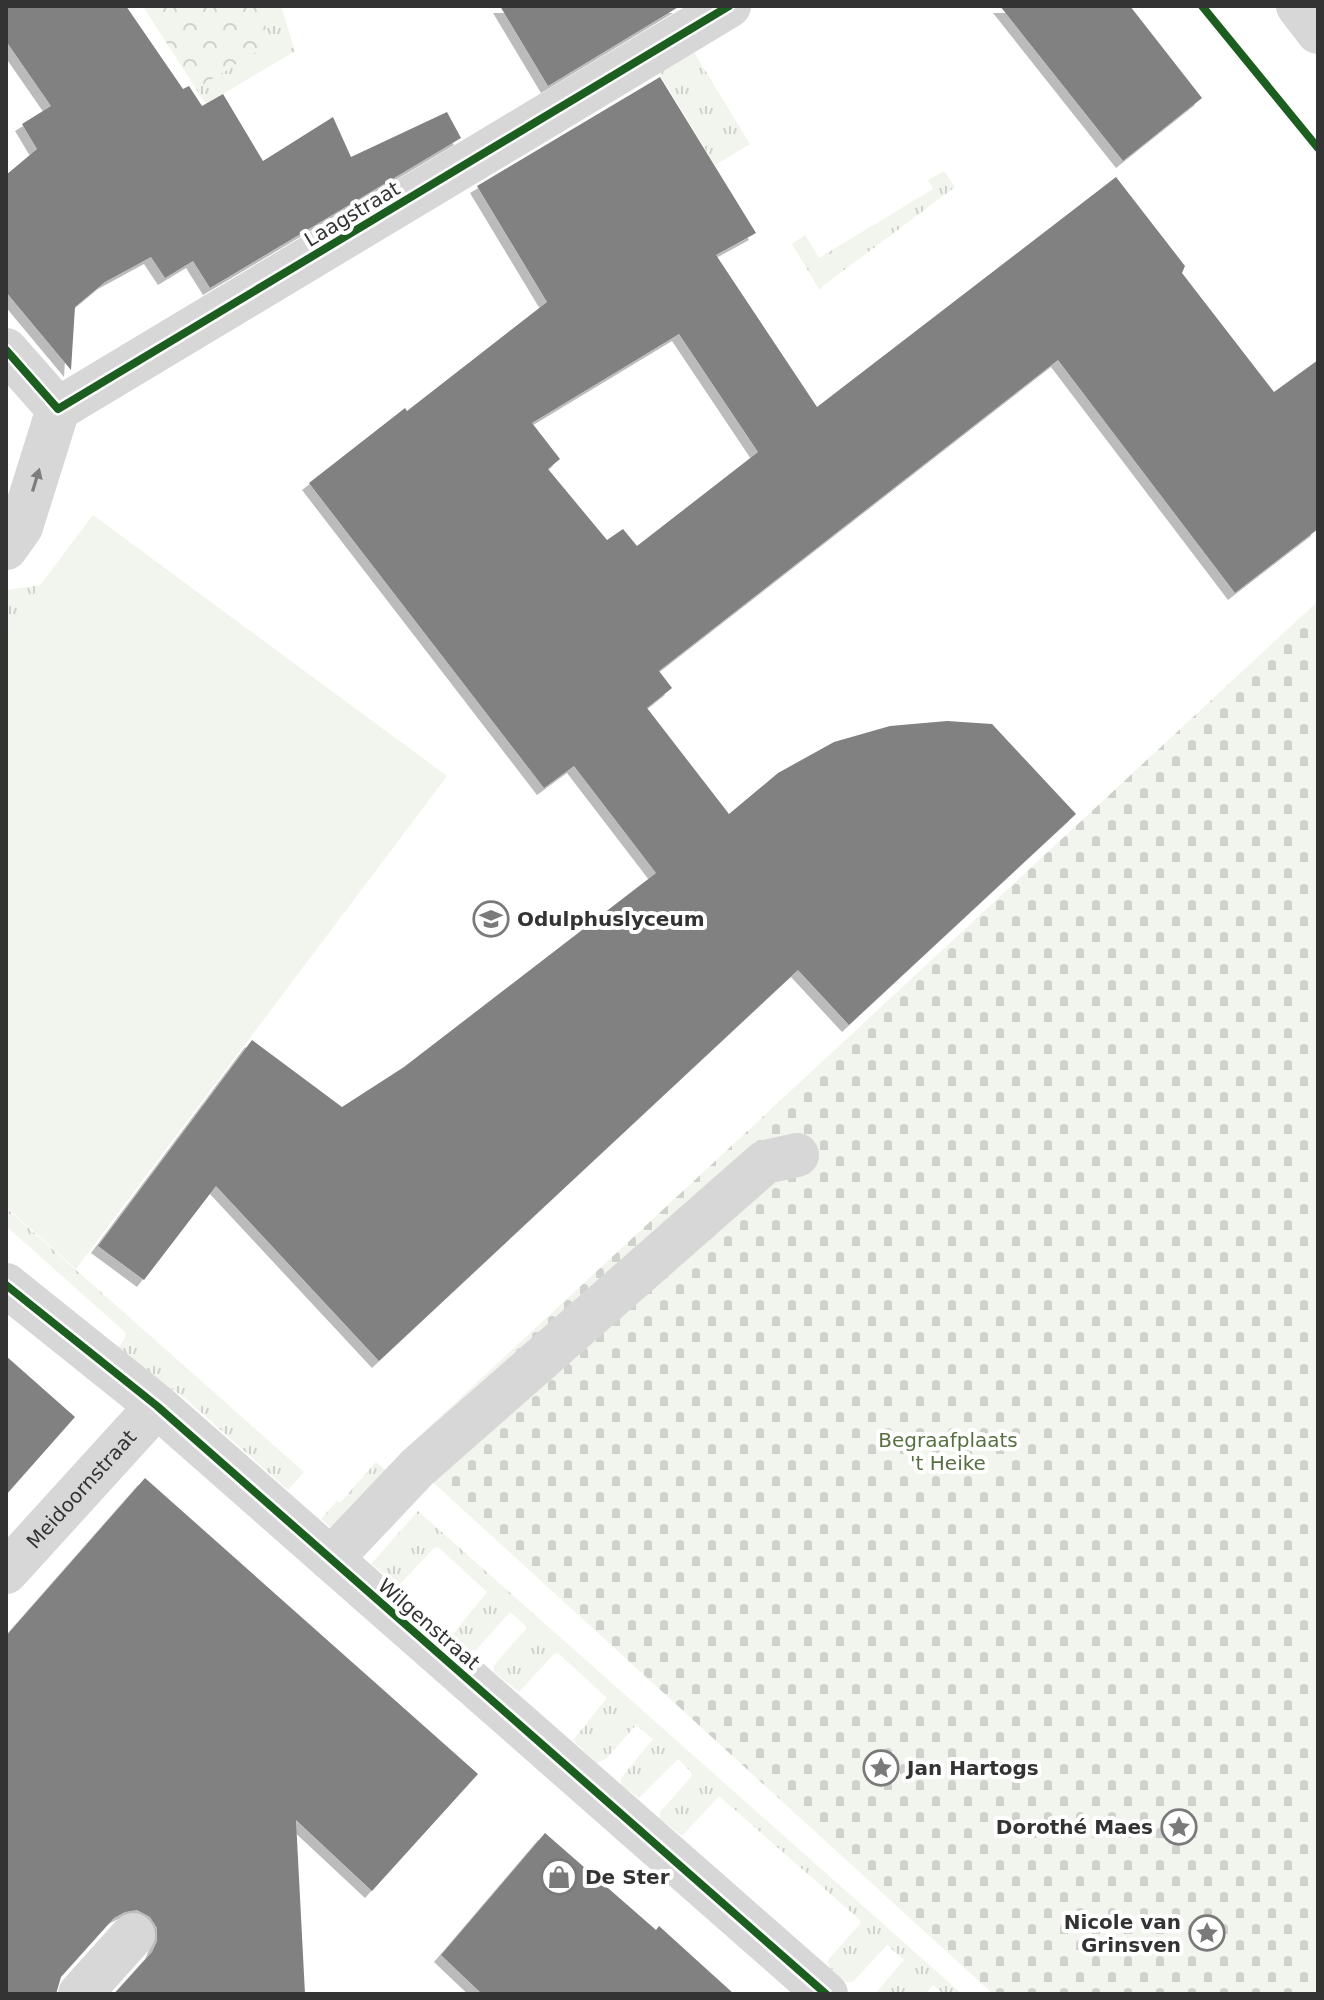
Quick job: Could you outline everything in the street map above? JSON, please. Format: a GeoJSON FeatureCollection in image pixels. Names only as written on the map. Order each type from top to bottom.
{"type":"FeatureCollection","features":[{"type":"Feature","properties":{"kind":"street","name":"Laagstraat"},"geometry":{"type":"LineString","coordinates":[[58,409],[729,6]]}},
{"type":"Feature","properties":{"kind":"street"},"geometry":{"type":"LineString","coordinates":[[1298,6],[1318,32]]}},
{"type":"Feature","properties":{"kind":"street"},"geometry":{"type":"LineString","coordinates":[[6,350],[58,409],[21,527],[6,548]]}},
{"type":"Feature","properties":{"kind":"street"},"geometry":{"type":"LineString","coordinates":[[331,1559],[417,1468],[765,1162],[797,1155]]}},
{"type":"Feature","properties":{"kind":"street","name":"Wilgenstraat"},"geometry":{"type":"LineString","coordinates":[[6,1285],[157,1406],[826,1994]]}},
{"type":"Feature","properties":{"kind":"street","name":"Meidoornstraat"},"geometry":{"type":"LineString","coordinates":[[6,1572],[157,1406]]}},
{"type":"Feature","properties":{"kind":"street"},"geometry":{"type":"LineString","coordinates":[[80,1994],[133,1935]]}},
{"type":"Feature","properties":{"kind":"green space"},"geometry":{"type":"Polygon","coordinates":[[[143,6],[260,6],[270,43],[196,89],[143,6]]]}},
{"type":"Feature","properties":{"kind":"green space"},"geometry":{"type":"Polygon","coordinates":[[[260,6],[281,6],[295,51],[206,104],[196,89],[270,43],[260,6]]]}},
{"type":"Feature","properties":{"kind":"green space"},"geometry":{"type":"Polygon","coordinates":[[[692,49],[750,144],[715,165],[657,70],[692,49]]]}},
{"type":"Feature","properties":{"kind":"green space"},"geometry":{"type":"Polygon","coordinates":[[[944,171],[955,187],[819,289],[792,244],[805,235],[819,258],[933,189],[928,180],[944,171]]]}},
{"type":"Feature","properties":{"kind":"green space"},"geometry":{"type":"Polygon","coordinates":[[[93,515],[447,776],[76,1269],[6,1207],[6,631],[93,515]]]}},
{"type":"Feature","properties":{"kind":"green space"},"geometry":{"type":"Polygon","coordinates":[[[41,585],[6,631],[6,590],[41,585]]]}},
{"type":"Feature","properties":{"kind":"green space","name":"Begraafplaats 't Heike"},"geometry":{"type":"Polygon","coordinates":[[[1318,601],[1318,1994],[993,1994],[401,1453],[1318,601]]]}},
{"type":"Feature","properties":{"kind":"green space"},"geometry":{"type":"Polygon","coordinates":[[[6,1208],[304,1472],[288,1490],[185,1398],[116,1350],[126,1333],[6,1226],[6,1208]]]}},
{"type":"Feature","properties":{"kind":"green space"},"geometry":{"type":"Polygon","coordinates":[[[376,1462],[395,1478],[343,1538],[321,1519],[337,1501],[340,1503],[376,1462]]]}},
{"type":"Feature","properties":{"kind":"green space"},"geometry":{"type":"Polygon","coordinates":[[[418,1511],[962,1994],[944,1994],[933,1985],[925,1994],[875,1994],[904,1960],[887,1945],[853,1982],[846,1982],[829,1967],[828,1960],[860,1924],[860,1920],[719,1796],[682,1836],[660,1819],[660,1812],[692,1776],[691,1772],[678,1759],[639,1798],[621,1785],[621,1778],[653,1739],[636,1725],[606,1759],[596,1763],[573,1740],[607,1698],[558,1653],[519,1692],[494,1672],[494,1665],[526,1629],[510,1612],[476,1650],[469,1650],[453,1634],[487,1592],[438,1547],[399,1585],[371,1564],[418,1511]]]}},
{"type":"Feature","properties":{"kind":"building"},"geometry":{"type":"Polygon","coordinates":[[[6,6],[126,6],[183,89],[189,86],[202,106],[223,94],[263,161],[333,117],[351,157],[447,112],[461,138],[210,288],[193,261],[165,278],[151,257],[105,282],[75,307],[71,370],[6,292],[6,175],[37,149],[22,124],[51,106],[6,41],[6,6]]]}},
{"type":"Feature","properties":{"kind":"building"},"geometry":{"type":"Polygon","coordinates":[[[500,6],[680,6],[548,86],[500,6]]]}},
{"type":"Feature","properties":{"kind":"building"},"geometry":{"type":"Polygon","coordinates":[[[1000,6],[1130,6],[1202,98],[1123,161],[1000,6]]]}},
{"type":"Feature","properties":{"kind":"building"},"geometry":{"type":"Polygon","coordinates":[[[660,77],[756,233],[716,255],[817,407],[1116,177],[1185,266],[1182,273],[1274,392],[1318,360],[1318,529],[1235,593],[1058,360],[659,671],[672,688],[647,708],[729,814],[778,773],[834,742],[890,726],[947,721],[992,724],[1076,814],[849,1025],[798,970],[379,1361],[216,1186],[144,1280],[98,1246],[252,1040],[342,1107],[404,1067],[656,873],[574,766],[544,788],[309,483],[547,302],[477,186],[660,77]],[[679,334],[532,423],[560,459],[548,469],[607,540],[623,529],[637,546],[758,452],[679,334]]]}},
{"type":"Feature","properties":{"kind":"building"},"geometry":{"type":"Polygon","coordinates":[[[6,1356],[75,1417],[6,1495],[6,1356]]]}},
{"type":"Feature","properties":{"kind":"building"},"geometry":{"type":"Polygon","coordinates":[[[145,1478],[478,1774],[372,1891],[296,1820],[305,1994],[114,1994],[152,1952],[157,1941],[157,1928],[150,1917],[137,1910],[114,1918],[61,1977],[56,1994],[6,1994],[6,1636],[145,1478]]]}},
{"type":"Feature","properties":{"kind":"building"},"geometry":{"type":"Polygon","coordinates":[[[545,1833],[656,1930],[659,1926],[734,1994],[482,1994],[441,1955],[545,1833]]]}},
{"type":"Feature","properties":{"kind":"cycle path"},"geometry":{"type":"LineString","coordinates":[[6,350],[58,409],[729,6]]}},
{"type":"Feature","properties":{"kind":"cycle path"},"geometry":{"type":"LineString","coordinates":[[1202,6],[1318,148]]}},
{"type":"Feature","properties":{"kind":"cycle path"},"geometry":{"type":"LineString","coordinates":[[6,1285],[157,1406],[826,1994]]}},
{"type":"Feature","properties":{"kind":"place","name":"Odulphuslyceum"},"geometry":{"type":"Point","coordinates":[491,919]}},
{"type":"Feature","properties":{"kind":"place","name":"Jan Hartogs"},"geometry":{"type":"Point","coordinates":[881,1768]}},
{"type":"Feature","properties":{"kind":"place","name":"Dorothé Maes"},"geometry":{"type":"Point","coordinates":[1179,1827]}},
{"type":"Feature","properties":{"kind":"place","name":"De Ster"},"geometry":{"type":"Point","coordinates":[559,1877]}},
{"type":"Feature","properties":{"kind":"place","name":"Nicole van Grinsven"},"geometry":{"type":"Point","coordinates":[1207,1933]}}]}
